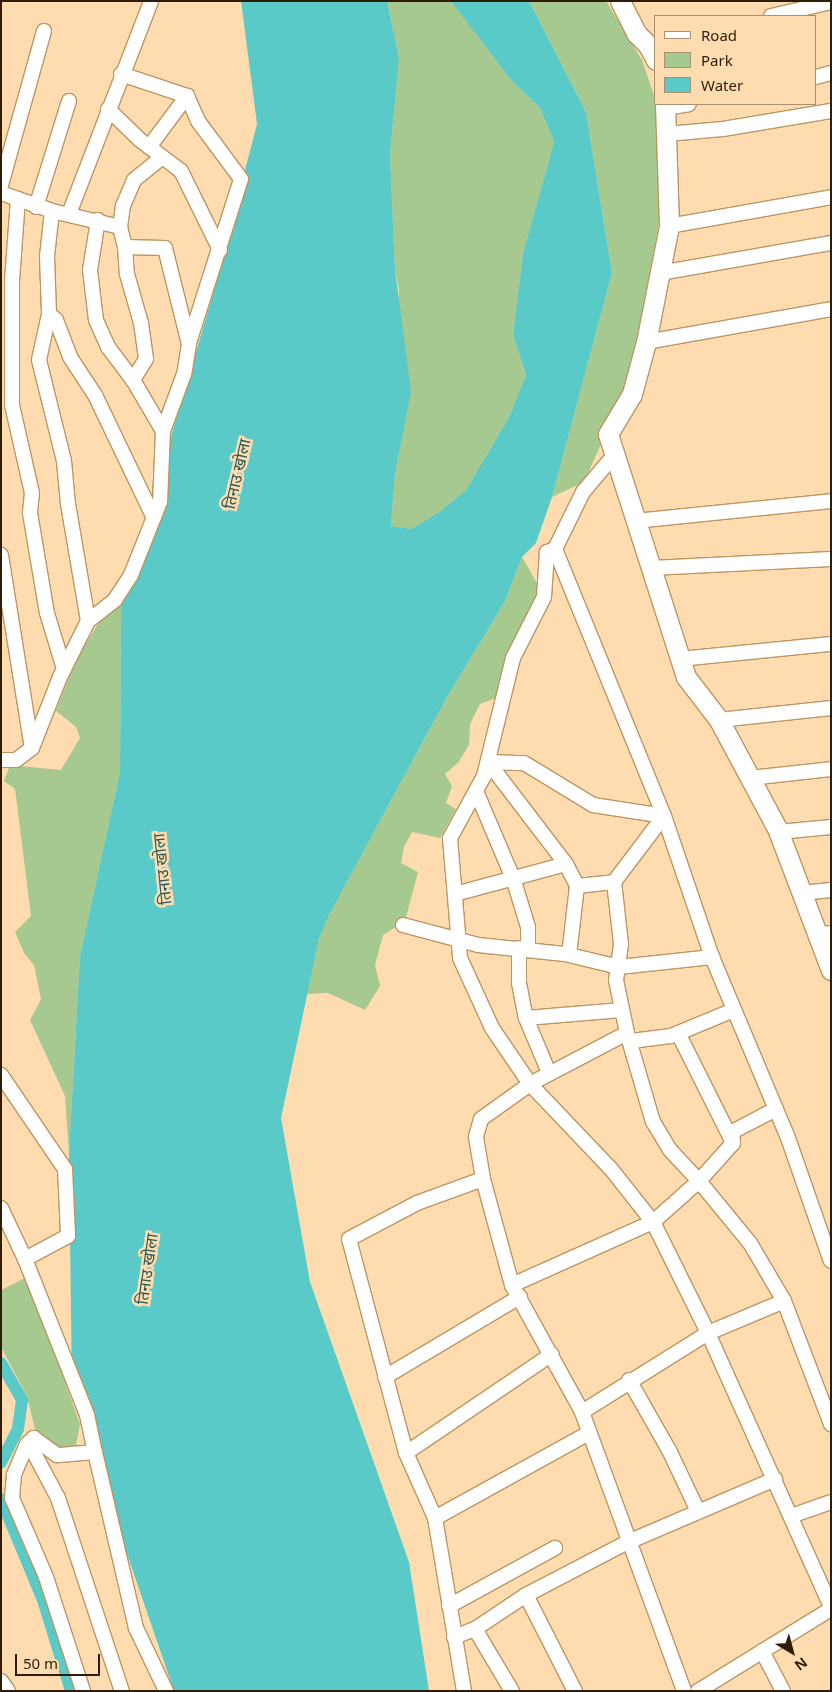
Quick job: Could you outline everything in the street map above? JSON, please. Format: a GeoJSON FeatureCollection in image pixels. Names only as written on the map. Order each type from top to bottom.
{"type":"FeatureCollection","features":[{"type":"Feature","properties":{"kind":"main road"},"geometry":{"type":"LineString","coordinates":[[620,1],[636,33],[653,50]]}},
{"type":"Feature","properties":{"kind":"main road"},"geometry":{"type":"LineString","coordinates":[[665,106],[669,226],[646,342],[632,394],[608,434],[686,677],[719,720],[779,832],[802,893],[824,934],[831,970]]}},
{"type":"Feature","properties":{"kind":"street"},"geometry":{"type":"LineString","coordinates":[[68,214],[151,1]]}},
{"type":"Feature","properties":{"kind":"street"},"geometry":{"type":"LineString","coordinates":[[775,15],[831,2]]}},
{"type":"Feature","properties":{"kind":"street"},"geometry":{"type":"LineString","coordinates":[[1,185],[44,31]]}},
{"type":"Feature","properties":{"kind":"street"},"geometry":{"type":"LineString","coordinates":[[817,77],[831,73]]}},
{"type":"Feature","properties":{"kind":"street"},"geometry":{"type":"LineString","coordinates":[[121,74],[188,96]]}},
{"type":"Feature","properties":{"kind":"street"},"geometry":{"type":"LineString","coordinates":[[149,147],[188,96]]}},
{"type":"Feature","properties":{"kind":"street"},"geometry":{"type":"LineString","coordinates":[[1,760],[16,760],[32,748],[64,669],[88,621],[115,600],[131,575],[160,502],[163,431],[184,374],[189,344],[241,179],[198,121],[188,96]]}},
{"type":"Feature","properties":{"kind":"street"},"geometry":{"type":"LineString","coordinates":[[36,207],[69,101]]}},
{"type":"Feature","properties":{"kind":"street"},"geometry":{"type":"LineString","coordinates":[[665,106],[678,105]]}},
{"type":"Feature","properties":{"kind":"street"},"geometry":{"type":"LineString","coordinates":[[108,109],[149,147],[181,171],[220,250]]}},
{"type":"Feature","properties":{"kind":"street"},"geometry":{"type":"LineString","coordinates":[[667,134],[723,129],[831,111]]}},
{"type":"Feature","properties":{"kind":"street"},"geometry":{"type":"LineString","coordinates":[[133,380],[146,359],[141,323],[127,274],[126,247],[120,227],[123,206],[134,180],[162,157]]}},
{"type":"Feature","properties":{"kind":"street"},"geometry":{"type":"LineString","coordinates":[[1,193],[36,207],[98,220],[120,227]]}},
{"type":"Feature","properties":{"kind":"street"},"geometry":{"type":"LineString","coordinates":[[669,226],[831,197]]}},
{"type":"Feature","properties":{"kind":"street"},"geometry":{"type":"LineString","coordinates":[[18,199],[12,280],[12,405],[32,494],[30,513],[46,614],[64,669]]}},
{"type":"Feature","properties":{"kind":"street"},"geometry":{"type":"LineString","coordinates":[[52,211],[47,256],[49,314],[39,360],[64,461],[68,504],[88,621]]}},
{"type":"Feature","properties":{"kind":"street"},"geometry":{"type":"LineString","coordinates":[[98,220],[90,270],[96,320],[108,347],[133,380],[163,431]]}},
{"type":"Feature","properties":{"kind":"street"},"geometry":{"type":"LineString","coordinates":[[660,273],[831,243]]}},
{"type":"Feature","properties":{"kind":"street"},"geometry":{"type":"LineString","coordinates":[[126,247],[165,248],[189,344]]}},
{"type":"Feature","properties":{"kind":"street"},"geometry":{"type":"LineString","coordinates":[[646,342],[831,310]]}},
{"type":"Feature","properties":{"kind":"street"},"geometry":{"type":"LineString","coordinates":[[49,314],[56,320],[70,357],[95,395],[154,518]]}},
{"type":"Feature","properties":{"kind":"street"},"geometry":{"type":"LineString","coordinates":[[615,454],[583,492],[555,549],[547,552],[544,598],[513,658],[488,762],[476,791],[450,838],[460,958],[492,1028],[530,1084],[611,1169],[653,1222],[708,1333],[775,1479],[831,1608],[698,1691]]}},
{"type":"Feature","properties":{"kind":"street"},"geometry":{"type":"LineString","coordinates":[[635,521],[831,501]]}},
{"type":"Feature","properties":{"kind":"street"},"geometry":{"type":"LineString","coordinates":[[555,549],[664,816],[712,957],[776,1109],[831,1261]]}},
{"type":"Feature","properties":{"kind":"street"},"geometry":{"type":"LineString","coordinates":[[1,555],[32,748]]}},
{"type":"Feature","properties":{"kind":"street"},"geometry":{"type":"LineString","coordinates":[[652,568],[831,560]]}},
{"type":"Feature","properties":{"kind":"street"},"geometry":{"type":"LineString","coordinates":[[680,659],[831,644]]}},
{"type":"Feature","properties":{"kind":"street"},"geometry":{"type":"LineString","coordinates":[[719,720],[831,708]]}},
{"type":"Feature","properties":{"kind":"street"},"geometry":{"type":"LineString","coordinates":[[488,762],[524,762],[592,805],[664,816]]}},
{"type":"Feature","properties":{"kind":"street"},"geometry":{"type":"LineString","coordinates":[[488,762],[566,864],[577,886],[569,955]]}},
{"type":"Feature","properties":{"kind":"street"},"geometry":{"type":"LineString","coordinates":[[750,778],[831,769]]}},
{"type":"Feature","properties":{"kind":"street"},"geometry":{"type":"LineString","coordinates":[[476,791],[513,878],[528,927],[523,948],[520,983],[526,1018],[549,1073]]}},
{"type":"Feature","properties":{"kind":"street"},"geometry":{"type":"LineString","coordinates":[[664,816],[614,882],[621,944],[616,980],[629,1037],[653,1122],[670,1150],[699,1181],[750,1243],[784,1301],[831,1424]]}},
{"type":"Feature","properties":{"kind":"street"},"geometry":{"type":"LineString","coordinates":[[779,832],[831,827]]}},
{"type":"Feature","properties":{"kind":"street"},"geometry":{"type":"LineString","coordinates":[[455,894],[566,864]]}},
{"type":"Feature","properties":{"kind":"street"},"geometry":{"type":"LineString","coordinates":[[577,886],[614,882]]}},
{"type":"Feature","properties":{"kind":"street"},"geometry":{"type":"LineString","coordinates":[[802,893],[831,890]]}},
{"type":"Feature","properties":{"kind":"street"},"geometry":{"type":"LineString","coordinates":[[403,926],[459,941],[569,955],[619,967],[712,957]]}},
{"type":"Feature","properties":{"kind":"street"},"geometry":{"type":"LineString","coordinates":[[526,1018],[622,1010]]}},
{"type":"Feature","properties":{"kind":"street"},"geometry":{"type":"LineString","coordinates":[[684,1691],[582,1412],[552,1354],[512,1285],[483,1179],[476,1137],[481,1119],[530,1084],[549,1073],[629,1037],[661,1038],[734,1010]]}},
{"type":"Feature","properties":{"kind":"street"},"geometry":{"type":"LineString","coordinates":[[678,1033],[733,1143]]}},
{"type":"Feature","properties":{"kind":"street"},"geometry":{"type":"LineString","coordinates":[[1,1075],[65,1169],[68,1236],[25,1259]]}},
{"type":"Feature","properties":{"kind":"street"},"geometry":{"type":"LineString","coordinates":[[512,1285],[653,1222],[699,1181],[733,1143],[732,1132],[776,1109]]}},
{"type":"Feature","properties":{"kind":"street"},"geometry":{"type":"LineString","coordinates":[[464,1691],[434,1518],[406,1453],[349,1239],[417,1203],[483,1179]]}},
{"type":"Feature","properties":{"kind":"street"},"geometry":{"type":"LineString","coordinates":[[1,1208],[25,1259],[81,1398],[136,1628],[166,1691]]}},
{"type":"Feature","properties":{"kind":"street"},"geometry":{"type":"LineString","coordinates":[[385,1377],[520,1297]]}},
{"type":"Feature","properties":{"kind":"street"},"geometry":{"type":"LineString","coordinates":[[582,1412],[629,1380],[708,1333],[784,1301]]}},
{"type":"Feature","properties":{"kind":"street"},"geometry":{"type":"LineString","coordinates":[[406,1453],[552,1354]]}},
{"type":"Feature","properties":{"kind":"street"},"geometry":{"type":"LineString","coordinates":[[629,1380],[669,1450],[698,1512]]}},
{"type":"Feature","properties":{"kind":"street"},"geometry":{"type":"LineString","coordinates":[[434,1518],[589,1432]]}},
{"type":"Feature","properties":{"kind":"street"},"geometry":{"type":"LineString","coordinates":[[34,1438],[57,1455],[95,1452]]}},
{"type":"Feature","properties":{"kind":"street"},"geometry":{"type":"LineString","coordinates":[[34,1438],[27,1444],[6,1497],[46,1577],[83,1691]]}},
{"type":"Feature","properties":{"kind":"street"},"geometry":{"type":"LineString","coordinates":[[34,1438],[34,1453],[58,1498],[122,1691]]}},
{"type":"Feature","properties":{"kind":"street"},"geometry":{"type":"LineString","coordinates":[[454,1637],[475,1629],[526,1595],[628,1542],[775,1479]]}},
{"type":"Feature","properties":{"kind":"street"},"geometry":{"type":"LineString","coordinates":[[791,1516],[831,1502]]}},
{"type":"Feature","properties":{"kind":"street"},"geometry":{"type":"LineString","coordinates":[[449,1606],[554,1548]]}},
{"type":"Feature","properties":{"kind":"street"},"geometry":{"type":"LineString","coordinates":[[526,1595],[575,1691]]}},
{"type":"Feature","properties":{"kind":"street"},"geometry":{"type":"LineString","coordinates":[[475,1629],[512,1691]]}},
{"type":"Feature","properties":{"kind":"street"},"geometry":{"type":"LineString","coordinates":[[762,1651],[783,1691]]}},
{"type":"Feature","properties":{"kind":"street"},"geometry":{"type":"LineString","coordinates":[[1,1681],[8,1691]]}},
{"type":"Feature","properties":{"kind":"green space"},"geometry":{"type":"Polygon","coordinates":[[[387,1],[452,2],[510,79],[540,108],[554,142],[523,253],[513,335],[526,375],[509,417],[466,490],[439,512],[411,529],[391,526],[395,473],[399,290],[395,269],[390,155],[399,58],[387,1]]]}},
{"type":"Feature","properties":{"kind":"green space"},"geometry":{"type":"Polygon","coordinates":[[[529,1],[606,1],[642,60],[654,95],[654,105],[657,105],[663,199],[632,375],[584,482],[552,497],[612,273],[586,112],[529,1]]]}},
{"type":"Feature","properties":{"kind":"green space"},"geometry":{"type":"Polygon","coordinates":[[[522,557],[538,585],[534,607],[515,643],[496,698],[480,704],[470,724],[469,745],[458,763],[445,774],[452,786],[446,803],[456,809],[440,838],[412,832],[404,847],[401,863],[418,872],[405,921],[383,935],[375,965],[380,986],[365,1010],[328,993],[307,994],[319,939],[329,915],[447,697],[505,601],[522,557]]]}},
{"type":"Feature","properties":{"kind":"green space"},"geometry":{"type":"Polygon","coordinates":[[[121,606],[120,772],[80,956],[69,1153],[65,1096],[30,1020],[41,999],[34,965],[24,953],[15,932],[31,916],[15,789],[4,781],[10,765],[61,770],[80,738],[76,727],[56,711],[76,659],[103,616],[121,606]]]}},
{"type":"Feature","properties":{"kind":"green space"},"geometry":{"type":"Polygon","coordinates":[[[27,1277],[80,1424],[76,1445],[55,1450],[37,1437],[27,1396],[1,1347],[1,1290],[27,1277]]]}},
{"type":"Feature","properties":{"kind":"water","name":"तिनाउ खोला"},"geometry":{"type":"Polygon","coordinates":[[[241,1],[387,1],[399,58],[390,155],[395,269],[411,392],[395,473],[391,526],[411,529],[439,512],[466,490],[509,417],[526,375],[513,335],[523,253],[554,142],[540,108],[510,79],[451,1],[529,1],[586,112],[612,273],[552,497],[536,543],[522,557],[505,601],[447,697],[329,915],[319,939],[281,1118],[310,1282],[409,1562],[429,1691],[174,1691],[72,1393],[69,1153],[80,956],[120,772],[121,606],[211,301],[257,124],[241,1]]]}},
{"type":"Feature","properties":{"kind":"waterway"},"geometry":{"type":"LineString","coordinates":[[1,1363],[22,1400],[18,1429],[1,1463]]}},
{"type":"Feature","properties":{"kind":"waterway"},"geometry":{"type":"LineString","coordinates":[[1,1499],[43,1600],[71,1691]]}}]}
